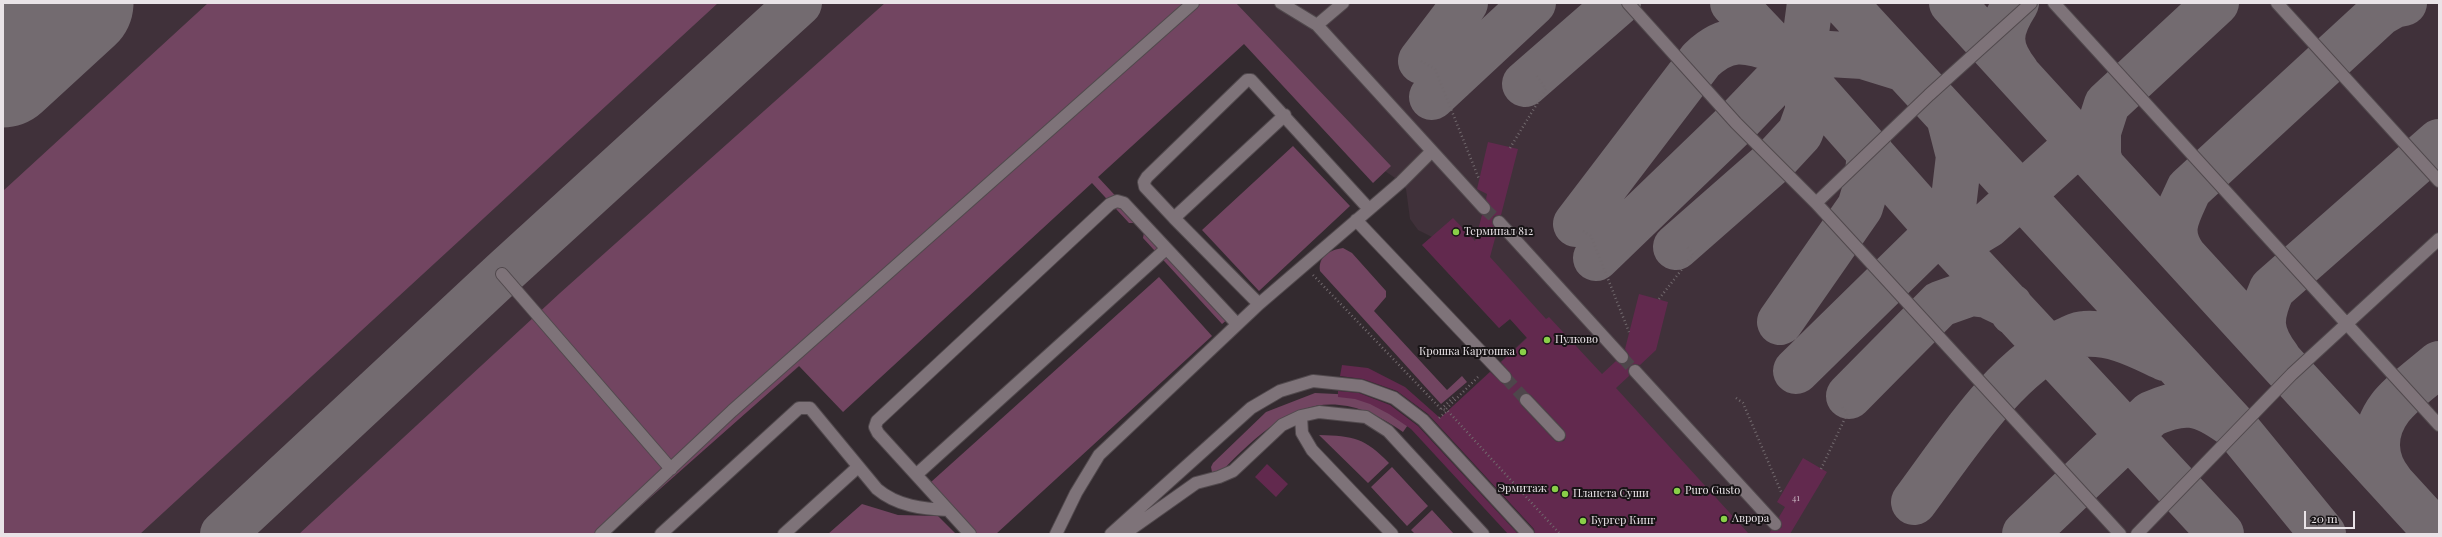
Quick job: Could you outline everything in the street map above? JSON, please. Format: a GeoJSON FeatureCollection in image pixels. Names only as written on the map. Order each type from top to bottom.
{"type":"FeatureCollection","features":[{"type":"Feature","properties":{"kind":"lane"},"geometry":{"type":"LineString","coordinates":[[601,534],[672,469],[732,411],[1193,3]]}},
{"type":"Feature","properties":{"kind":"lane"},"geometry":{"type":"LineString","coordinates":[[1281,3],[1317,25],[1484,208]]}},
{"type":"Feature","properties":{"kind":"lane"},"geometry":{"type":"LineString","coordinates":[[1317,25],[1342,3]]}},
{"type":"Feature","properties":{"kind":"lane"},"geometry":{"type":"LineString","coordinates":[[1628,3],[1736,123],[1816,203],[2120,534]]}},
{"type":"Feature","properties":{"kind":"lane"},"geometry":{"type":"LineString","coordinates":[[1816,203],[1929,95],[2031,3]]}},
{"type":"Feature","properties":{"kind":"lane"},"geometry":{"type":"LineString","coordinates":[[2054,3],[2347,322],[2439,425]]}},
{"type":"Feature","properties":{"kind":"lane"},"geometry":{"type":"LineString","coordinates":[[2277,3],[2439,181]]}},
{"type":"Feature","properties":{"kind":"lane"},"geometry":{"type":"LineString","coordinates":[[1259,304],[1174,218],[1145,187],[1144,182],[1247,80],[1256,83],[1369,209]]}},
{"type":"Feature","properties":{"kind":"lane"},"geometry":{"type":"LineString","coordinates":[[1174,218],[1285,115]]}},
{"type":"Feature","properties":{"kind":"lane"},"geometry":{"type":"LineString","coordinates":[[1056,534],[1076,493],[1099,455],[1237,324],[1401,182],[1432,151]]}},
{"type":"Feature","properties":{"kind":"lane"},"geometry":{"type":"LineString","coordinates":[[970,534],[917,474],[878,433],[875,427],[877,421],[1110,204],[1117,201],[1124,203],[1237,324]]}},
{"type":"Feature","properties":{"kind":"lane"},"geometry":{"type":"LineString","coordinates":[[1356,220],[1505,377]]}},
{"type":"Feature","properties":{"kind":"lane"},"geometry":{"type":"LineString","coordinates":[[1499,222],[1622,357]]}},
{"type":"Feature","properties":{"kind":"lane"},"geometry":{"type":"LineString","coordinates":[[2137,534],[2292,374],[2439,239]]}},
{"type":"Feature","properties":{"kind":"lane"},"geometry":{"type":"LineString","coordinates":[[917,474],[1166,249]]}},
{"type":"Feature","properties":{"kind":"lane"},"geometry":{"type":"LineString","coordinates":[[502,274],[672,469]]}},
{"type":"Feature","properties":{"kind":"lane"},"geometry":{"type":"LineString","coordinates":[[1635,371],[1775,524]]}},
{"type":"Feature","properties":{"kind":"lane"},"geometry":{"type":"LineString","coordinates":[[1111,534],[1251,408],[1280,391],[1313,381],[1361,386],[1394,398],[1423,420],[1528,534]]}},
{"type":"Feature","properties":{"kind":"lane"},"geometry":{"type":"LineString","coordinates":[[1526,400],[1559,435]]}},
{"type":"Feature","properties":{"kind":"lane"},"geometry":{"type":"LineString","coordinates":[[661,534],[799,408],[810,408],[858,467],[887,498],[930,510],[948,510]]}},
{"type":"Feature","properties":{"kind":"lane"},"geometry":{"type":"LineString","coordinates":[[1124,534],[1196,483],[1219,477],[1233,471],[1282,425],[1301,416],[1319,412],[1366,417],[1388,431],[1483,534]]}},
{"type":"Feature","properties":{"kind":"lane"},"geometry":{"type":"LineString","coordinates":[[1301,416],[1302,434],[1312,450],[1392,534]]}},
{"type":"Feature","properties":{"kind":"lane"},"geometry":{"type":"LineString","coordinates":[[784,534],[858,467]]}},
{"type":"Feature","properties":{"kind":"path"},"geometry":{"type":"LineString","coordinates":[[1421,61],[1435,69],[1479,178]]}},
{"type":"Feature","properties":{"kind":"path"},"geometry":{"type":"LineString","coordinates":[[1510,148],[1546,89],[1536,75]]}},
{"type":"Feature","properties":{"kind":"path"},"geometry":{"type":"LineString","coordinates":[[1583,231],[1592,236],[1629,332]]}},
{"type":"Feature","properties":{"kind":"path"},"geometry":{"type":"LineString","coordinates":[[1659,299],[1693,255],[1687,246]]}},
{"type":"Feature","properties":{"kind":"path"},"geometry":{"type":"LineString","coordinates":[[1304,266],[1441,409],[1447,411]]}},
{"type":"Feature","properties":{"kind":"path"},"geometry":{"type":"LineString","coordinates":[[1478,377],[1446,409],[1560,534]]}},
{"type":"Feature","properties":{"kind":"path"},"geometry":{"type":"LineString","coordinates":[[1441,409],[1454,397]]}},
{"type":"Feature","properties":{"kind":"path"},"geometry":{"type":"LineString","coordinates":[[1736,398],[1743,402],[1782,494]]}},
{"type":"Feature","properties":{"kind":"path"},"geometry":{"type":"LineString","coordinates":[[1821,469],[1847,414],[1841,405]]}},
{"type":"Feature","properties":{"kind":"shaded area"},"geometry":{"type":"Polygon","coordinates":[[[3,3],[1209,3],[916,265],[741,417],[610,534],[3,534],[3,3]]]}},
{"type":"Feature","properties":{"kind":"shaded area"},"geometry":{"type":"Polygon","coordinates":[[[208,3],[718,3],[140,534],[3,534],[3,191],[208,3]]]}},
{"type":"Feature","properties":{"kind":"shaded area"},"geometry":{"type":"Polygon","coordinates":[[[885,3],[1236,3],[1391,166],[1373,183],[1244,44],[1098,177],[1135,217],[1135,223],[1129,223],[1092,183],[843,412],[799,366],[609,534],[299,534],[560,293],[885,3]]]}},
{"type":"Feature","properties":{"kind":"shaded area","name":"Пулково"},"geometry":{"type":"Polygon","coordinates":[[[1222,3],[2439,3],[2439,534],[1566,534],[1451,408],[1527,337],[1510,319],[1499,328],[1422,245],[1432,237],[1418,230],[1410,219],[1406,189],[1401,182],[1376,165],[1222,3]]]}},
{"type":"Feature","properties":{"kind":"shaded area"},"geometry":{"type":"Polygon","coordinates":[[[1293,146],[1350,206],[1259,291],[1202,230],[1293,146]]]}},
{"type":"Feature","properties":{"kind":"shaded area"},"geometry":{"type":"Polygon","coordinates":[[[1144,232],[1228,319],[1222,324],[1143,238],[1144,232]]]}},
{"type":"Feature","properties":{"kind":"shaded area"},"geometry":{"type":"Polygon","coordinates":[[[1343,248],[1352,253],[1386,291],[1386,297],[1374,311],[1447,390],[1462,376],[1467,382],[1441,404],[1320,271],[1321,261],[1329,252],[1343,248]]]}},
{"type":"Feature","properties":{"kind":"shaded area"},"geometry":{"type":"Polygon","coordinates":[[[1159,277],[1212,336],[996,534],[977,534],[931,482],[1159,277]]]}},
{"type":"Feature","properties":{"kind":"shaded area"},"geometry":{"type":"Polygon","coordinates":[[[1315,393],[1357,395],[1410,422],[1403,432],[1375,415],[1350,407],[1326,405],[1304,409],[1284,418],[1263,433],[1221,472],[1212,472],[1211,467],[1213,463],[1266,412],[1315,393]]]}},
{"type":"Feature","properties":{"kind":"shaded area"},"geometry":{"type":"Polygon","coordinates":[[[1319,435],[1341,436],[1366,443],[1389,463],[1368,483],[1319,435]]]}},
{"type":"Feature","properties":{"kind":"shaded area"},"geometry":{"type":"Polygon","coordinates":[[[1392,467],[1428,506],[1407,526],[1371,487],[1392,467]]]}},
{"type":"Feature","properties":{"kind":"shaded area"},"geometry":{"type":"Polygon","coordinates":[[[862,504],[898,515],[938,516],[956,534],[828,534],[862,504]]]}},
{"type":"Feature","properties":{"kind":"shaded area"},"geometry":{"type":"Polygon","coordinates":[[[1432,510],[1454,534],[1415,534],[1411,530],[1432,510]]]}},
{"type":"Feature","properties":{"kind":"building","name":"Пулково"},"geometry":{"type":"Polygon","coordinates":[[[1488,142],[1518,149],[1501,215],[1494,216],[1492,220],[1497,231],[1490,257],[1546,319],[1549,317],[1602,374],[1616,361],[1623,364],[1629,360],[1629,355],[1625,349],[1639,294],[1668,302],[1656,350],[1640,365],[1634,364],[1630,366],[1628,369],[1629,376],[1616,388],[1749,534],[1535,534],[1534,529],[1428,414],[1397,391],[1363,379],[1340,376],[1342,365],[1368,368],[1405,387],[1440,418],[1490,372],[1503,384],[1510,382],[1512,375],[1501,362],[1527,338],[1510,319],[1499,328],[1422,245],[1453,218],[1475,241],[1482,215],[1489,214],[1491,210],[1486,199],[1487,194],[1477,189],[1488,142]],[[1525,393],[1519,397],[1521,405],[1554,440],[1557,442],[1564,441],[1566,437],[1564,430],[1531,395],[1525,393]]]}},
{"type":"Feature","properties":{"kind":"building"},"geometry":{"type":"Polygon","coordinates":[[[1338,391],[1359,393],[1390,405],[1418,426],[1518,534],[1508,534],[1411,429],[1389,414],[1370,404],[1355,399],[1338,397],[1338,391]]]}},
{"type":"Feature","properties":{"kind":"building"},"geometry":{"type":"Polygon","coordinates":[[[1803,458],[1827,472],[1790,534],[1769,534],[1771,530],[1777,531],[1782,527],[1779,517],[1785,507],[1777,502],[1803,458]]]}},
{"type":"Feature","properties":{"kind":"building"},"geometry":{"type":"Polygon","coordinates":[[[1267,464],[1288,484],[1276,497],[1255,477],[1267,464]]]}},
{"type":"Feature","properties":{"kind":"taxiway"},"geometry":{"type":"LineString","coordinates":[[223,534],[502,274],[799,3]]}},
{"type":"Feature","properties":{"kind":"taxiway"},"geometry":{"type":"LineString","coordinates":[[1421,61],[1465,3]]}},
{"type":"Feature","properties":{"kind":"taxiway"},"geometry":{"type":"LineString","coordinates":[[1432,97],[1533,3]]}},
{"type":"Feature","properties":{"kind":"taxiway"},"geometry":{"type":"LineString","coordinates":[[1525,84],[1618,3]]}},
{"type":"Feature","properties":{"kind":"taxiway"},"geometry":{"type":"LineString","coordinates":[[1733,3],[1791,64],[1940,232],[2221,534]]}},
{"type":"Feature","properties":{"kind":"taxiway"},"geometry":{"type":"LineString","coordinates":[[1596,258],[1736,123],[1782,75],[1797,56],[1806,33],[1810,3]]}},
{"type":"Feature","properties":{"kind":"taxiway"},"geometry":{"type":"LineString","coordinates":[[1844,3],[2237,429],[2323,534]]}},
{"type":"Feature","properties":{"kind":"taxiway"},"geometry":{"type":"LineString","coordinates":[[1952,3],[2438,534]]}},
{"type":"Feature","properties":{"kind":"taxiway"},"geometry":{"type":"LineString","coordinates":[[2016,3],[2006,22],[2002,39],[2006,55],[2010,64],[2017,73]]}},
{"type":"Feature","properties":{"kind":"taxiway"},"geometry":{"type":"LineString","coordinates":[[2102,167],[2098,156],[2098,132],[2107,104],[2216,3]]}},
{"type":"Feature","properties":{"kind":"taxiway"},"geometry":{"type":"LineString","coordinates":[[2183,255],[2175,238],[2175,230],[2178,214],[2189,189],[2380,13],[2394,5],[2404,3]]}},
{"type":"Feature","properties":{"kind":"taxiway"},"geometry":{"type":"LineString","coordinates":[[1576,224],[1701,60],[1710,52],[1719,46],[1737,42],[1756,43],[1777,50]]}},
{"type":"Feature","properties":{"kind":"taxiway"},"geometry":{"type":"LineString","coordinates":[[1782,75],[1829,54],[1863,56],[1905,69]]}},
{"type":"Feature","properties":{"kind":"taxiway"},"geometry":{"type":"LineString","coordinates":[[1676,247],[1774,161],[1800,133],[1808,111],[1808,97],[1804,79]]}},
{"type":"Feature","properties":{"kind":"taxiway"},"geometry":{"type":"LineString","coordinates":[[1796,371],[1947,223],[1953,207],[1959,156],[1949,117]]}},
{"type":"Feature","properties":{"kind":"taxiway"},"geometry":{"type":"LineString","coordinates":[[2278,358],[2267,341],[2263,325],[2265,308],[2272,289],[2439,142]]}},
{"type":"Feature","properties":{"kind":"taxiway"},"geometry":{"type":"LineString","coordinates":[[1780,322],[1860,207],[1867,184],[1870,151]]}},
{"type":"Feature","properties":{"kind":"taxiway"},"geometry":{"type":"LineString","coordinates":[[1940,232],[1973,234],[1988,225],[2063,157]]}},
{"type":"Feature","properties":{"kind":"taxiway"},"geometry":{"type":"LineString","coordinates":[[1849,396],[1940,304],[1971,293],[1987,295],[2010,306],[2013,312]]}},
{"type":"Feature","properties":{"kind":"taxiway"},"geometry":{"type":"LineString","coordinates":[[1914,502],[1963,434],[1982,411],[2023,369],[2045,352],[2077,335],[2095,334],[2106,335],[2126,341],[2165,358]]}},
{"type":"Feature","properties":{"kind":"taxiway"},"geometry":{"type":"LineString","coordinates":[[2391,482],[2381,465],[2377,446],[2380,427],[2384,417],[2395,402],[2406,391],[2439,364]]}},
{"type":"Feature","properties":{"kind":"taxiway"},"geometry":{"type":"LineString","coordinates":[[2025,534],[2151,414],[2173,406],[2192,405],[2210,411],[2230,423]]}},
{"type":"Feature","properties":{"kind":"runway"},"geometry":{"type":"LineString","coordinates":[[3,70],[76,3]]}},
{"type":"Feature","properties":{"kind":"tunnel"},"geometry":{"type":"LineString","coordinates":[[1484,208],[1499,222]]}},
{"type":"Feature","properties":{"kind":"tunnel"},"geometry":{"type":"LineString","coordinates":[[1622,357],[1635,371]]}},
{"type":"Feature","properties":{"kind":"tunnel"},"geometry":{"type":"LineString","coordinates":[[1505,377],[1526,400]]}},
{"type":"Feature","properties":{"kind":"place","name":"Терминал 812"},"geometry":{"type":"Point","coordinates":[1456,232]}},
{"type":"Feature","properties":{"kind":"place","name":"Пулково"},"geometry":{"type":"Point","coordinates":[1547,340]}},
{"type":"Feature","properties":{"kind":"place","name":"Крошка Картошка"},"geometry":{"type":"Point","coordinates":[1523,352]}},
{"type":"Feature","properties":{"kind":"place","name":"Эрмитаж"},"geometry":{"type":"Point","coordinates":[1555,489]}},
{"type":"Feature","properties":{"kind":"place","name":"Puro Gusto"},"geometry":{"type":"Point","coordinates":[1677,491]}},
{"type":"Feature","properties":{"kind":"place","name":"Планета Суши"},"geometry":{"type":"Point","coordinates":[1565,494]}},
{"type":"Feature","properties":{"kind":"place","name":"Аврора"},"geometry":{"type":"Point","coordinates":[1724,519]}},
{"type":"Feature","properties":{"kind":"place","name":"Бургер Кинг"},"geometry":{"type":"Point","coordinates":[1583,521]}}]}
